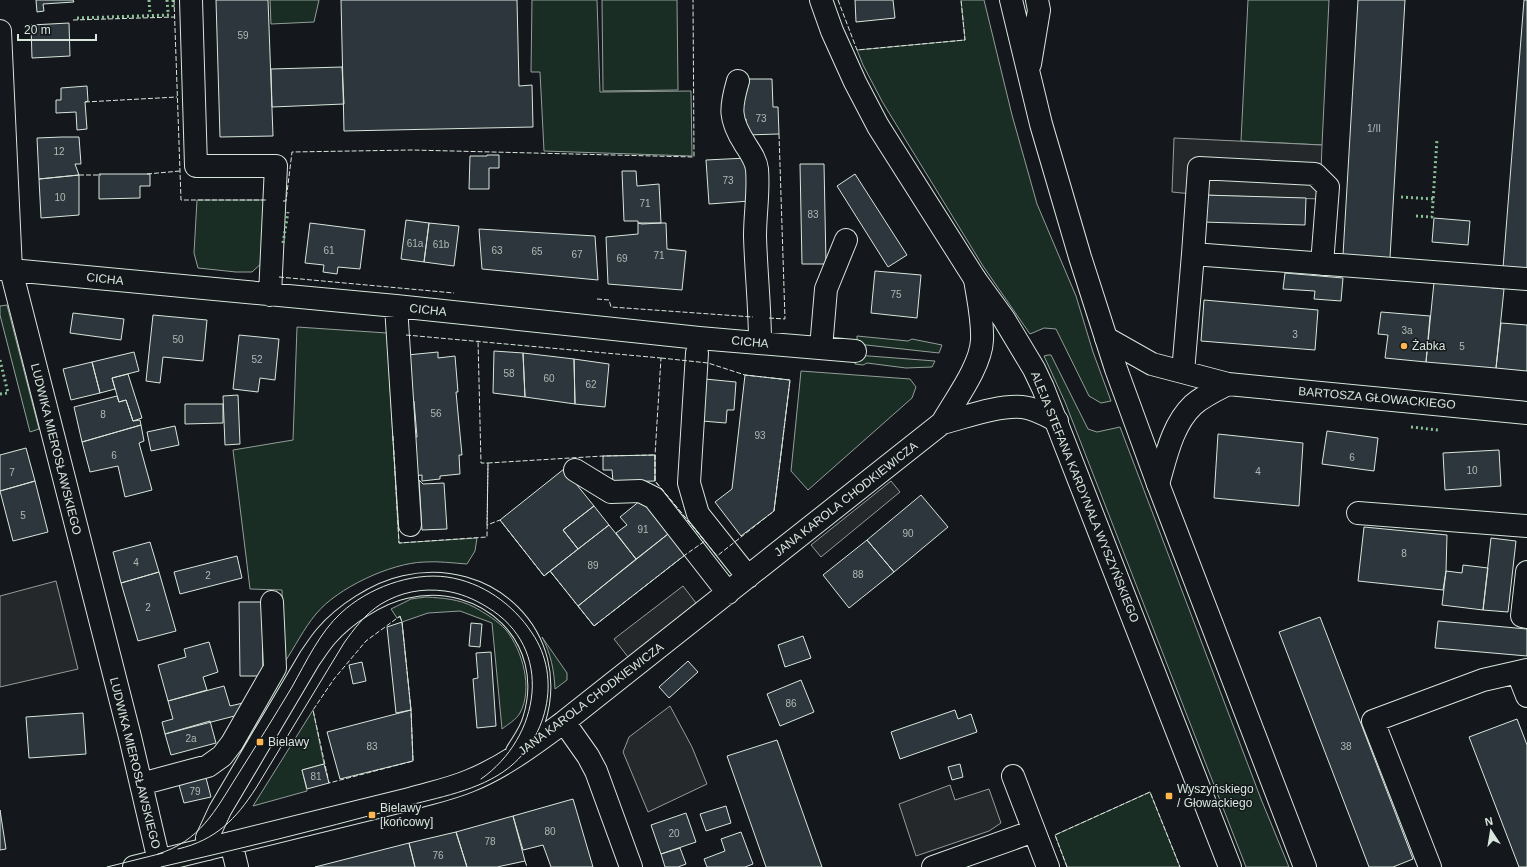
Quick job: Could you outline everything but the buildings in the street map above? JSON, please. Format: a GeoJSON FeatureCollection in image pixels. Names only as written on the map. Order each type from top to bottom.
{"type":"FeatureCollection","features":[{"type":"Feature","properties":{"kind":"street"},"geometry":{"type":"LineString","coordinates":[[191,0],[196,166],[276,166],[270,295]]}},
{"type":"Feature","properties":{"kind":"street","name":"ALEJA STEFANA KARDYNAŁA WYSZYŃSKIEGO"},"geometry":{"type":"LineString","coordinates":[[820,0],[855,82],[878,126],[975,279],[1024,350],[1044,388],[1230,867]]}},
{"type":"Feature","properties":{"kind":"street"},"geometry":{"type":"LineString","coordinates":[[1011,0],[1041,124],[1080,257],[1106,338],[1158,484],[1305,867]]}},
{"type":"Feature","properties":{"kind":"street"},"geometry":{"type":"LineString","coordinates":[[1028,73],[1039,10],[1038,0]]}},
{"type":"Feature","properties":{"kind":"street","name":"LUDWIKA MIEROSŁAWSKIEGO"},"geometry":{"type":"LineString","coordinates":[[0,31],[5,269],[141,784],[159,861]]}},
{"type":"Feature","properties":{"kind":"street"},"geometry":{"type":"LineString","coordinates":[[738,81],[732,102],[734,126],[752,156],[756,166],[758,182],[755,221],[760,343]]}},
{"type":"Feature","properties":{"kind":"street"},"geometry":{"type":"LineString","coordinates":[[1183,372],[1199,168],[1314,174],[1328,187],[1322,264]]}},
{"type":"Feature","properties":{"kind":"street"},"geometry":{"type":"LineString","coordinates":[[821,348],[826,289],[846,240]]}},
{"type":"Feature","properties":{"kind":"street"},"geometry":{"type":"LineString","coordinates":[[1193,254],[1527,279]]}},
{"type":"Feature","properties":{"kind":"street","name":"CICHA"},"geometry":{"type":"LineString","coordinates":[[5,269],[855,351]]}},
{"type":"Feature","properties":{"kind":"street","name":"JANA KAROLA CHODKIEWICZA"},"geometry":{"type":"LineString","coordinates":[[134,867],[448,788],[470,781],[513,758],[564,722],[942,423],[976,365],[981,352],[982,322],[975,279]]}},
{"type":"Feature","properties":{"kind":"street"},"geometry":{"type":"LineString","coordinates":[[396,306],[410,525]]}},
{"type":"Feature","properties":{"kind":"street","name":"BARTOSZA GŁOWACKIEGO"},"geometry":{"type":"LineString","coordinates":[[1106,338],[1152,364],[1228,384],[1527,413]]}},
{"type":"Feature","properties":{"kind":"street"},"geometry":{"type":"LineString","coordinates":[[697,353],[689,483],[698,514],[748,577]]}},
{"type":"Feature","properties":{"kind":"street"},"geometry":{"type":"LineString","coordinates":[[1158,484],[1171,441],[1182,418],[1193,404],[1228,384]]}},
{"type":"Feature","properties":{"kind":"street","name":"JANA KAROLA CHODKIEWICZA"},"geometry":{"type":"LineString","coordinates":[[942,423],[1004,407],[1023,407],[1037,411],[1057,421]]}},
{"type":"Feature","properties":{"kind":"street"},"geometry":{"type":"LineString","coordinates":[[575,470],[611,492],[640,491],[654,498],[728,592]]}},
{"type":"Feature","properties":{"kind":"street"},"geometry":{"type":"LineString","coordinates":[[1358,513],[1527,526]]}},
{"type":"Feature","properties":{"kind":"street"},"geometry":{"type":"LineString","coordinates":[[1527,572],[1522,616],[1527,617]]}},
{"type":"Feature","properties":{"kind":"street"},"geometry":{"type":"LineString","coordinates":[[208,848],[207,838],[220,810],[310,658],[326,636],[341,622],[370,602],[405,587],[431,584],[465,588],[495,603],[503,609],[527,637],[538,665],[540,688],[539,700],[534,721],[528,735],[513,758]]}},
{"type":"Feature","properties":{"kind":"street"},"geometry":{"type":"LineString","coordinates":[[141,784],[208,766],[222,756],[232,743],[275,668],[272,602]]}},
{"type":"Feature","properties":{"kind":"street"},"geometry":{"type":"LineString","coordinates":[[1430,867],[1373,721],[1483,680],[1523,672],[1527,696]]}},
{"type":"Feature","properties":{"kind":"street"},"geometry":{"type":"LineString","coordinates":[[564,722],[588,756],[596,771],[631,867]]}},
{"type":"Feature","properties":{"kind":"street"},"geometry":{"type":"LineString","coordinates":[[1013,776],[1048,867]]}},
{"type":"Feature","properties":{"kind":"street"},"geometry":{"type":"LineString","coordinates":[[933,867],[1034,831]]}},
{"type":"Feature","properties":{"kind":"street"},"geometry":{"type":"LineString","coordinates":[[231,843],[237,867]]}},
{"type":"Feature","properties":{"kind":"green space"},"geometry":{"type":"Polygon","coordinates":[[[270,0],[319,0],[314,22],[271,24],[270,0]]]}},
{"type":"Feature","properties":{"kind":"green space"},"geometry":{"type":"Polygon","coordinates":[[[532,0],[597,0],[600,92],[691,91],[692,156],[544,151],[540,72],[531,72],[532,0]]]}},
{"type":"Feature","properties":{"kind":"green space"},"geometry":{"type":"Polygon","coordinates":[[[602,0],[677,0],[678,90],[603,91],[602,0]]]}},
{"type":"Feature","properties":{"kind":"green space"},"geometry":{"type":"Polygon","coordinates":[[[961,0],[984,0],[1012,115],[1037,204],[1076,296],[1093,352],[1111,401],[1101,403],[1089,396],[1056,329],[1044,328],[1030,334],[983,266],[883,103],[863,65],[857,50],[965,40],[961,0]]]}},
{"type":"Feature","properties":{"kind":"green space"},"geometry":{"type":"Polygon","coordinates":[[[1248,0],[1329,0],[1322,145],[1241,141],[1248,0]]]}},
{"type":"Feature","properties":{"kind":"green space"},"geometry":{"type":"Polygon","coordinates":[[[197,200],[270,200],[264,261],[252,272],[198,268],[194,253],[197,200]]]}},
{"type":"Feature","properties":{"kind":"green space"},"geometry":{"type":"Polygon","coordinates":[[[7,305],[39,429],[30,432],[0,315],[0,306],[7,305]]]}},
{"type":"Feature","properties":{"kind":"green space"},"geometry":{"type":"Polygon","coordinates":[[[297,327],[387,333],[399,543],[477,538],[475,551],[467,564],[446,562],[411,563],[381,572],[351,586],[337,595],[325,604],[312,619],[284,663],[282,590],[250,589],[233,450],[293,440],[297,327]]]}},
{"type":"Feature","properties":{"kind":"green space"},"geometry":{"type":"Polygon","coordinates":[[[857,336],[908,341],[912,339],[942,345],[939,353],[857,344],[857,336]]]}},
{"type":"Feature","properties":{"kind":"green space"},"geometry":{"type":"Polygon","coordinates":[[[856,355],[935,361],[932,367],[906,368],[867,363],[863,365],[855,364],[856,355]]]}},
{"type":"Feature","properties":{"kind":"green space"},"geometry":{"type":"Polygon","coordinates":[[[1051,355],[1088,429],[1097,432],[1120,427],[1261,799],[1289,867],[1246,867],[1065,402],[1044,356],[1051,355]]]}},
{"type":"Feature","properties":{"kind":"green space"},"geometry":{"type":"Polygon","coordinates":[[[801,371],[910,379],[916,387],[912,398],[808,490],[791,471],[801,371]]]}},
{"type":"Feature","properties":{"kind":"green space"},"geometry":{"type":"Polygon","coordinates":[[[426,597],[445,598],[468,604],[499,623],[512,639],[517,648],[524,670],[526,693],[519,715],[502,729],[492,623],[460,611],[428,613],[402,622],[400,617],[397,618],[391,609],[411,599],[426,597]]]}},
{"type":"Feature","properties":{"kind":"green space"},"geometry":{"type":"Polygon","coordinates":[[[542,637],[567,673],[567,680],[555,689],[552,662],[542,637]]]}},
{"type":"Feature","properties":{"kind":"green space"},"geometry":{"type":"Polygon","coordinates":[[[313,710],[324,764],[302,770],[307,791],[253,806],[313,710]]]}},
{"type":"Feature","properties":{"kind":"green space"},"geometry":{"type":"Polygon","coordinates":[[[1150,792],[1180,867],[1067,867],[1055,835],[1150,792]]]}},
{"type":"Feature","properties":{"kind":"shaded area"},"geometry":{"type":"Polygon","coordinates":[[[1174,138],[1322,145],[1320,199],[1203,195],[1172,192],[1174,138]]]}},
{"type":"Feature","properties":{"kind":"shaded area"},"geometry":{"type":"Polygon","coordinates":[[[891,481],[900,492],[821,557],[811,545],[891,481]]]}},
{"type":"Feature","properties":{"kind":"shaded area"},"geometry":{"type":"Polygon","coordinates":[[[56,581],[78,669],[0,687],[0,596],[56,581]]]}},
{"type":"Feature","properties":{"kind":"shaded area"},"geometry":{"type":"Polygon","coordinates":[[[683,586],[696,603],[628,657],[614,639],[683,586]]]}},
{"type":"Feature","properties":{"kind":"shaded area"},"geometry":{"type":"Polygon","coordinates":[[[670,706],[692,747],[707,784],[648,812],[623,752],[629,737],[670,706]]]}},
{"type":"Feature","properties":{"kind":"shaded area"},"geometry":{"type":"Polygon","coordinates":[[[950,785],[955,800],[989,789],[1001,823],[989,831],[916,856],[899,804],[950,785]]]}},
{"type":"Feature","properties":{"kind":"tram line"},"geometry":{"type":"LineString","coordinates":[[158,854],[173,848],[196,833],[213,813],[258,743],[326,629],[341,613],[364,596],[377,589],[405,580],[419,577],[447,577],[472,584],[496,596],[516,613],[532,633],[541,651],[547,669],[548,689],[546,708],[540,727],[530,744],[518,759],[503,772],[478,785],[450,795],[307,832],[161,867]]}},
{"type":"Feature","properties":{"kind":"tram line"},"geometry":{"type":"LineString","coordinates":[[178,849],[203,840],[214,834],[233,819],[256,788],[344,643],[356,627],[370,612],[381,604],[396,596],[412,592],[428,590],[445,591],[456,593],[472,599],[487,607],[509,624],[523,645],[531,669],[532,693],[527,717],[517,741],[501,762],[481,779]]}},
{"type":"Feature","properties":{"kind":"tram line"},"geometry":{"type":"LineString","coordinates":[[107,867],[163,853]]}},
{"type":"Feature","properties":{"kind":"hedge"},"geometry":{"type":"LineString","coordinates":[[149,0],[150,14]]}},
{"type":"Feature","properties":{"kind":"hedge"},"geometry":{"type":"LineString","coordinates":[[167,0],[168,12]]}},
{"type":"Feature","properties":{"kind":"hedge"},"geometry":{"type":"LineString","coordinates":[[173,0],[173,10]]}},
{"type":"Feature","properties":{"kind":"hedge"},"geometry":{"type":"LineString","coordinates":[[77,18],[170,15]]}},
{"type":"Feature","properties":{"kind":"hedge"},"geometry":{"type":"LineString","coordinates":[[1416,216],[1432,217],[1437,139]]}},
{"type":"Feature","properties":{"kind":"hedge"},"geometry":{"type":"LineString","coordinates":[[1401,197],[1433,199]]}},
{"type":"Feature","properties":{"kind":"hedge"},"geometry":{"type":"LineString","coordinates":[[283,243],[288,212]]}},
{"type":"Feature","properties":{"kind":"hedge"},"geometry":{"type":"LineString","coordinates":[[0,360],[8,393],[0,394]]}},
{"type":"Feature","properties":{"kind":"hedge"},"geometry":{"type":"LineString","coordinates":[[1411,427],[1438,430]]}},
{"type":"Feature","properties":{"kind":"fence"},"geometry":{"type":"LineString","coordinates":[[174,0],[181,200],[267,200]]}},
{"type":"Feature","properties":{"kind":"fence"},"geometry":{"type":"LineString","coordinates":[[283,201],[286,201],[292,152],[412,150],[694,157],[693,0]]}},
{"type":"Feature","properties":{"kind":"fence"},"geometry":{"type":"LineString","coordinates":[[838,0],[857,50],[965,40],[961,0]]}},
{"type":"Feature","properties":{"kind":"fence"},"geometry":{"type":"LineString","coordinates":[[73,20],[175,17]]}},
{"type":"Feature","properties":{"kind":"fence"},"geometry":{"type":"LineString","coordinates":[[85,102],[177,97]]}},
{"type":"Feature","properties":{"kind":"fence"},"geometry":{"type":"LineString","coordinates":[[769,318],[785,319],[779,134]]}},
{"type":"Feature","properties":{"kind":"fence"},"geometry":{"type":"LineString","coordinates":[[147,174],[180,171]]}},
{"type":"Feature","properties":{"kind":"fence"},"geometry":{"type":"LineString","coordinates":[[79,175],[101,175]]}},
{"type":"Feature","properties":{"kind":"fence"},"geometry":{"type":"LineString","coordinates":[[279,277],[454,293]]}},
{"type":"Feature","properties":{"kind":"fence"},"geometry":{"type":"LineString","coordinates":[[597,299],[609,300],[611,307],[753,317]]}},
{"type":"Feature","properties":{"kind":"fence"},"geometry":{"type":"LineString","coordinates":[[406,335],[661,358]]}},
{"type":"Feature","properties":{"kind":"fence"},"geometry":{"type":"LineString","coordinates":[[393,436],[399,543],[487,537],[488,463],[481,463],[478,340]]}},
{"type":"Feature","properties":{"kind":"fence"},"geometry":{"type":"LineString","coordinates":[[661,358],[708,363],[745,375],[790,380],[774,511],[717,556],[655,481],[655,455],[661,358]]}},
{"type":"Feature","properties":{"kind":"fence"},"geometry":{"type":"LineString","coordinates":[[655,455],[655,481],[705,541],[594,626],[550,571],[544,576],[500,520],[487,525],[488,463],[603,456],[655,455]]}},
{"type":"Feature","properties":{"kind":"fence"},"geometry":{"type":"LineString","coordinates":[[400,616],[402,622],[411,710],[413,761],[329,783],[313,710],[334,679],[366,641],[400,616]]}},
{"type":"Feature","properties":{"kind":"fence"},"geometry":{"type":"LineString","coordinates":[[1067,867],[1055,835],[1150,792],[1180,867]]}},
{"type":"Feature","properties":{"kind":"fence"},"geometry":{"type":"LineString","coordinates":[[525,861],[527,867]]}},
{"type":"Feature","properties":{"kind":"place","name":"Żabka"},"geometry":{"type":"Point","coordinates":[1404,346]}},
{"type":"Feature","properties":{"kind":"place","name":"Bielawy"},"geometry":{"type":"Point","coordinates":[260,742]}},
{"type":"Feature","properties":{"kind":"place","name":"Wyszyńskiego / Głowackiego"},"geometry":{"type":"Point","coordinates":[1169,796]}},
{"type":"Feature","properties":{"kind":"place","name":"Bielawy [końcowy]"},"geometry":{"type":"Point","coordinates":[372,815]}}]}
